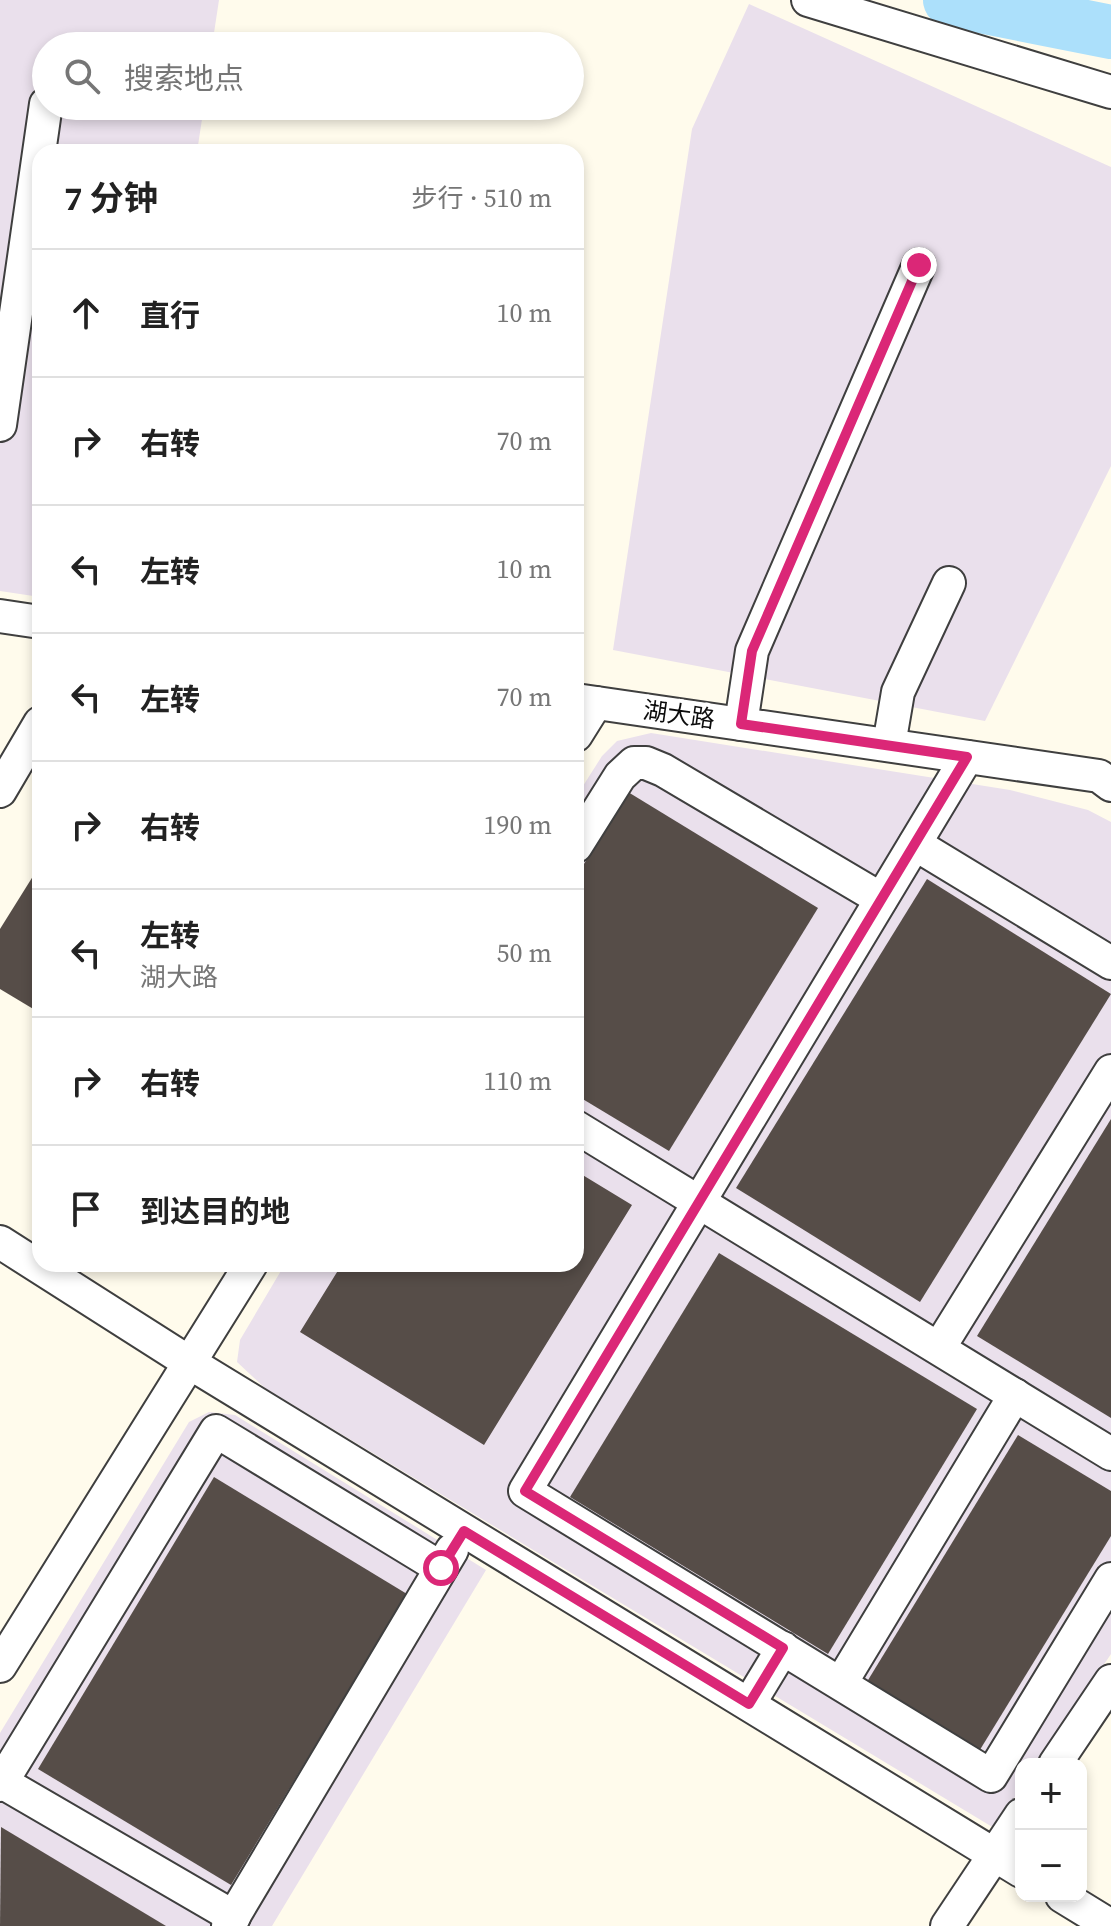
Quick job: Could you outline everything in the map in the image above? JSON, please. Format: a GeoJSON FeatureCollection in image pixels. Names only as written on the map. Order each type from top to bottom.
{"type":"FeatureCollection","features":[{"type":"Feature","properties":{"kind":"street"},"geometry":{"type":"LineString","coordinates":[[808,0],[1111,92]]}},
{"type":"Feature","properties":{"kind":"street"},"geometry":{"type":"LineString","coordinates":[[40,144],[44,120]]}},
{"type":"Feature","properties":{"kind":"street"},"geometry":{"type":"LineString","coordinates":[[0,425],[32,202]]}},
{"type":"Feature","properties":{"kind":"street"},"geometry":{"type":"LineString","coordinates":[[741,724],[752,651],[919,265]]}},
{"type":"Feature","properties":{"kind":"street"},"geometry":{"type":"LineString","coordinates":[[889,745],[898,692],[949,583]]}},
{"type":"Feature","properties":{"kind":"street"},"geometry":{"type":"LineString","coordinates":[[0,616],[32,621]]}},
{"type":"Feature","properties":{"kind":"street","name":"湖大路"},"geometry":{"type":"LineString","coordinates":[[586,701],[1099,776],[1111,785]]}},
{"type":"Feature","properties":{"kind":"street"},"geometry":{"type":"LineString","coordinates":[[0,791],[32,737]]}},
{"type":"Feature","properties":{"kind":"street"},"geometry":{"type":"LineString","coordinates":[[967,757],[525,1491],[991,1776],[1111,1579]]}},
{"type":"Feature","properties":{"kind":"street"},"geometry":{"type":"LineString","coordinates":[[584,833],[620,776],[634,763],[646,763],[663,770],[881,899]]}},
{"type":"Feature","properties":{"kind":"street"},"geometry":{"type":"LineString","coordinates":[[915,844],[1111,963]]}},
{"type":"Feature","properties":{"kind":"street"},"geometry":{"type":"LineString","coordinates":[[939,1348],[1111,1071]]}},
{"type":"Feature","properties":{"kind":"street"},"geometry":{"type":"LineString","coordinates":[[584,1132],[1111,1454]]}},
{"type":"Feature","properties":{"kind":"street"},"geometry":{"type":"LineString","coordinates":[[0,1242],[32,1262]]}},
{"type":"Feature","properties":{"kind":"street"},"geometry":{"type":"LineString","coordinates":[[47,1272],[190,1363],[1008,1863]]}},
{"type":"Feature","properties":{"kind":"street"},"geometry":{"type":"LineString","coordinates":[[0,1666],[246,1272]]}},
{"type":"Feature","properties":{"kind":"street"},"geometry":{"type":"LineString","coordinates":[[841,1683],[1015,1395]]}},
{"type":"Feature","properties":{"kind":"street"},"geometry":{"type":"LineString","coordinates":[[441,1568],[216,1431],[1,1783],[231,1921],[464,1531]]}},
{"type":"Feature","properties":{"kind":"street"},"geometry":{"type":"LineString","coordinates":[[749,1704],[783,1648]]}},
{"type":"Feature","properties":{"kind":"street"},"geometry":{"type":"LineString","coordinates":[[1059,1758],[1111,1681]]}},
{"type":"Feature","properties":{"kind":"street"},"geometry":{"type":"LineString","coordinates":[[947,1926],[1008,1863],[1017,1830]]}},
{"type":"Feature","properties":{"kind":"street"},"geometry":{"type":"LineString","coordinates":[[1072,1902],[1111,1926]]}},
{"type":"Feature","properties":{"kind":"shaded area"},"geometry":{"type":"Polygon","coordinates":[[[0,0],[219,0],[214,32],[32,32],[32,120],[202,120],[198,144],[32,144],[32,596],[0,591],[0,0]]]}},
{"type":"Feature","properties":{"kind":"shaded area"},"geometry":{"type":"Polygon","coordinates":[[[749,4],[1111,167],[1111,466],[985,721],[613,650],[692,129],[749,4]]]}},
{"type":"Feature","properties":{"kind":"shaded area"},"geometry":{"type":"Polygon","coordinates":[[[651,733],[1010,790],[1088,810],[1111,822],[1111,1654],[1041,1758],[1015,1758],[1015,1797],[994,1828],[265,1388],[237,1362],[240,1340],[280,1272],[584,1272],[584,784],[602,756],[617,741],[651,733]]]}},
{"type":"Feature","properties":{"kind":"shaded area"},"geometry":{"type":"Polygon","coordinates":[[[209,1412],[235,1415],[486,1570],[272,1926],[0,1926],[0,1733],[189,1422],[209,1412]]]}},
{"type":"Feature","properties":{"kind":"building"},"geometry":{"type":"Polygon","coordinates":[[[628,792],[818,908],[669,1151],[584,1100],[584,864],[628,792]]]}},
{"type":"Feature","properties":{"kind":"building"},"geometry":{"type":"Polygon","coordinates":[[[32,878],[32,1008],[0,989],[0,929],[32,878]]]}},
{"type":"Feature","properties":{"kind":"building"},"geometry":{"type":"Polygon","coordinates":[[[927,879],[1111,994],[920,1302],[736,1188],[927,879]]]}},
{"type":"Feature","properties":{"kind":"building"},"geometry":{"type":"Polygon","coordinates":[[[1111,1119],[1111,1418],[977,1336],[1111,1119]]]}},
{"type":"Feature","properties":{"kind":"building"},"geometry":{"type":"Polygon","coordinates":[[[584,1176],[632,1205],[484,1445],[300,1332],[337,1272],[584,1272],[584,1176]]]}},
{"type":"Feature","properties":{"kind":"building"},"geometry":{"type":"Polygon","coordinates":[[[719,1253],[977,1409],[828,1654],[570,1497],[719,1253]]]}},
{"type":"Feature","properties":{"kind":"building"},"geometry":{"type":"Polygon","coordinates":[[[1018,1435],[1111,1491],[1111,1536],[978,1753],[865,1685],[1018,1435]]]}},
{"type":"Feature","properties":{"kind":"building"},"geometry":{"type":"Polygon","coordinates":[[[214,1477],[407,1594],[231,1885],[38,1769],[214,1477]]]}},
{"type":"Feature","properties":{"kind":"building"},"geometry":{"type":"Polygon","coordinates":[[[1,1827],[166,1926],[0,1926],[1,1827]]]}},
{"type":"Feature","properties":{"kind":"waterway"},"geometry":{"type":"LineString","coordinates":[[950,0],[1111,32]]}},
{"type":"Feature","properties":{"kind":"route"},"geometry":{"type":"LineString","coordinates":[[441,1568],[464,1531],[749,1704],[783,1648],[525,1491],[967,757],[741,724],[752,651],[919,265]]}}]}
